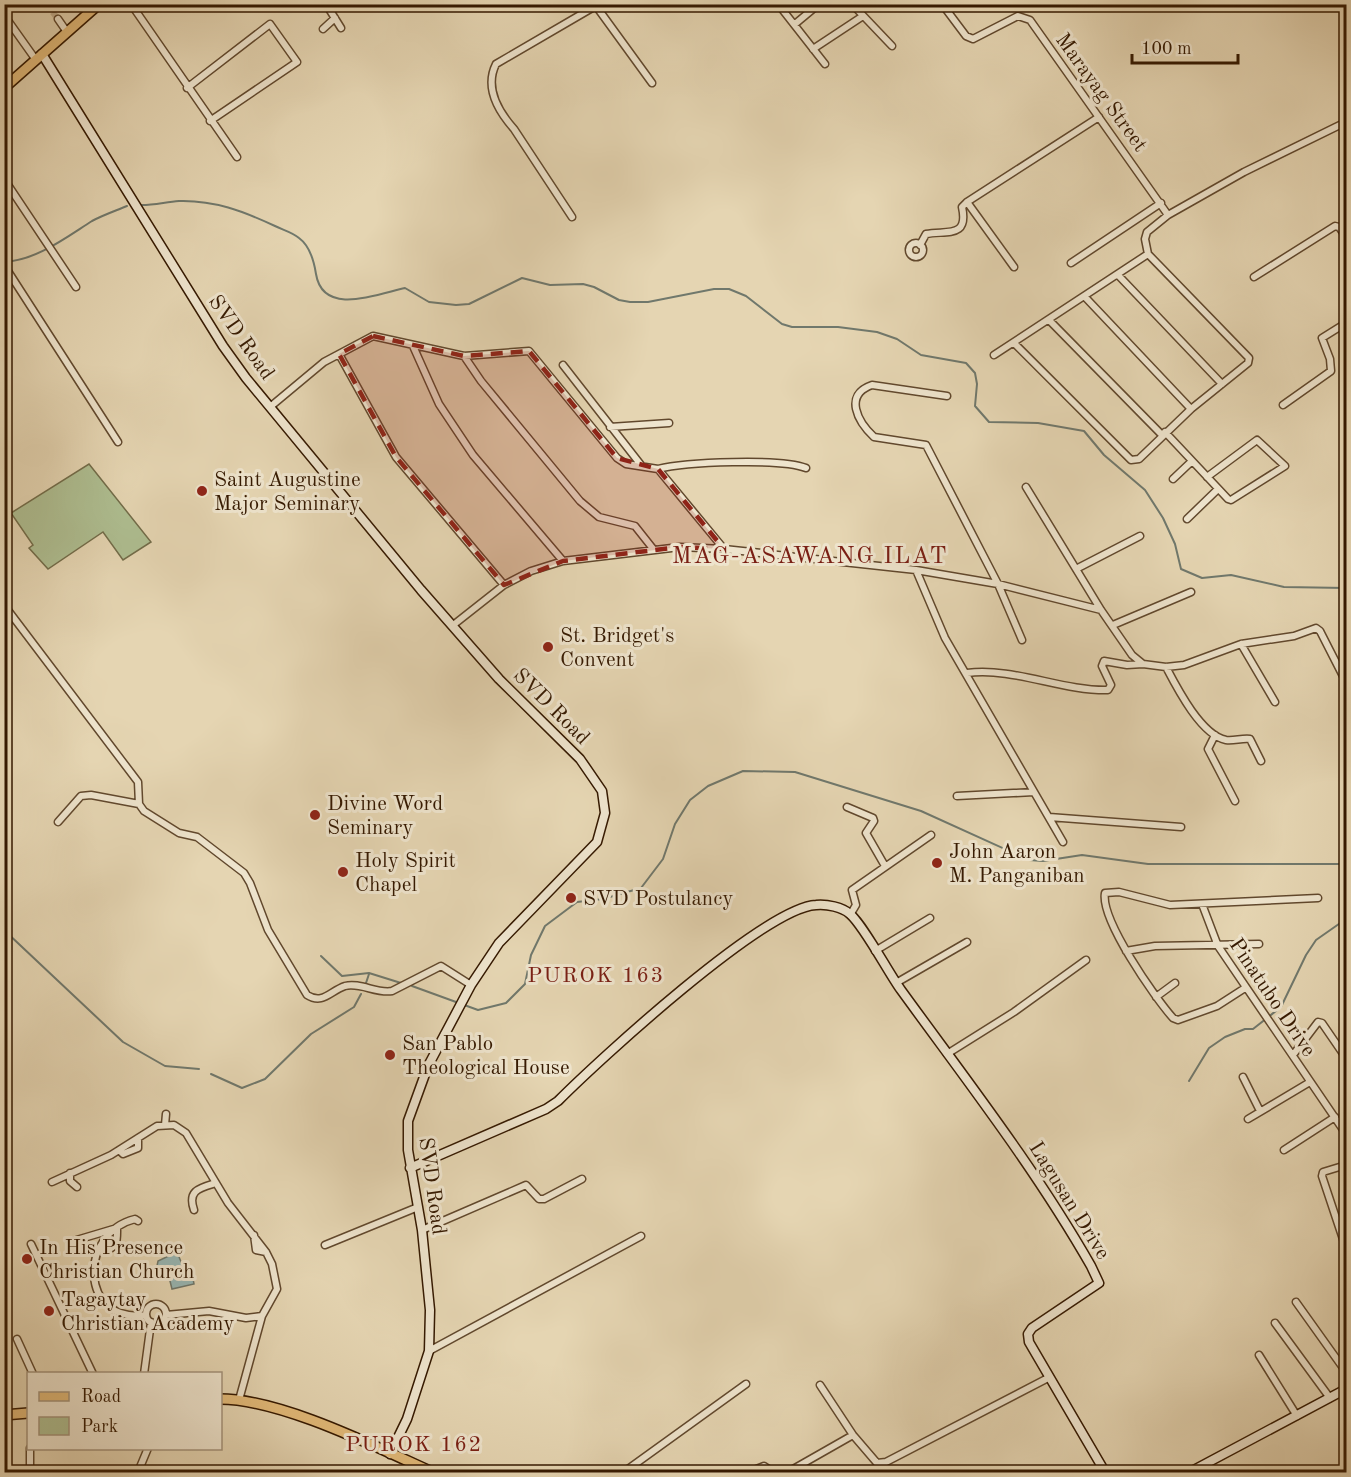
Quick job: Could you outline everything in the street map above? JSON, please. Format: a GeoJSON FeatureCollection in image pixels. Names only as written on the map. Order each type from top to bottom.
{"type":"FeatureCollection","features":[{"type":"Feature","properties":{"kind":"main road"},"geometry":{"type":"LineString","coordinates":[[4,88],[99,4]]}},
{"type":"Feature","properties":{"kind":"main road","name":"SVD Road"},"geometry":{"type":"LineString","coordinates":[[39,57],[223,346],[270,407],[452,626],[499,679],[580,759],[602,791],[605,813],[597,842],[508,931],[471,985],[428,1066],[408,1121],[410,1168],[422,1230],[430,1310],[429,1350],[407,1419],[390,1454]]}},
{"type":"Feature","properties":{"kind":"main road"},"geometry":{"type":"LineString","coordinates":[[410,1168],[534,1115],[558,1101],[640,1026],[745,941],[776,920],[815,905],[834,907],[850,915],[947,1054]]}},
{"type":"Feature","properties":{"kind":"main road","name":"Lagusan Drive"},"geometry":{"type":"LineString","coordinates":[[947,1054],[1029,1164],[1099,1283],[1032,1328],[1028,1334],[1029,1342],[1105,1473]]}},
{"type":"Feature","properties":{"kind":"main road"},"geometry":{"type":"LineString","coordinates":[[1191,1473],[1347,1389]]}},
{"type":"Feature","properties":{"kind":"main road"},"geometry":{"type":"LineString","coordinates":[[222,1398],[239,1400],[290,1413],[432,1473]]}},
{"type":"Feature","properties":{"kind":"main road"},"geometry":{"type":"LineString","coordinates":[[4,1415],[27,1413]]}},
{"type":"Feature","properties":{"kind":"street"},"geometry":{"type":"LineString","coordinates":[[131,4],[187,88],[237,157]]}},
{"type":"Feature","properties":{"kind":"street"},"geometry":{"type":"LineString","coordinates":[[326,4],[341,28]]}},
{"type":"Feature","properties":{"kind":"street"},"geometry":{"type":"LineString","coordinates":[[778,4],[825,64]]}},
{"type":"Feature","properties":{"kind":"street"},"geometry":{"type":"LineString","coordinates":[[795,24],[819,4]]}},
{"type":"Feature","properties":{"kind":"street"},"geometry":{"type":"LineString","coordinates":[[852,4],[892,46]]}},
{"type":"Feature","properties":{"kind":"street","name":"Marayag Street"},"geometry":{"type":"LineString","coordinates":[[942,4],[966,36],[973,39],[1018,16],[1030,20],[1168,215]]}},
{"type":"Feature","properties":{"kind":"street"},"geometry":{"type":"LineString","coordinates":[[572,217],[494,100],[491,74],[496,64],[597,5],[652,83]]}},
{"type":"Feature","properties":{"kind":"street"},"geometry":{"type":"LineString","coordinates":[[813,49],[864,16]]}},
{"type":"Feature","properties":{"kind":"street"},"geometry":{"type":"LineString","coordinates":[[323,29],[335,18]]}},
{"type":"Feature","properties":{"kind":"street"},"geometry":{"type":"LineString","coordinates":[[58,19],[67,32]]}},
{"type":"Feature","properties":{"kind":"street"},"geometry":{"type":"LineString","coordinates":[[4,25],[9,22],[39,57]]}},
{"type":"Feature","properties":{"kind":"street"},"geometry":{"type":"LineString","coordinates":[[187,88],[270,24],[297,62],[210,121]]}},
{"type":"Feature","properties":{"kind":"street"},"geometry":{"type":"LineString","coordinates":[[920,245],[926,234],[937,232],[949,234],[959,228],[963,222],[962,207],[967,202],[1099,117]]}},
{"type":"Feature","properties":{"kind":"street"},"geometry":{"type":"LineString","coordinates":[[1014,343],[1131,460],[1139,459],[1191,409],[1248,363],[1248,354],[1148,254],[1145,239],[1147,232],[1168,215],[1244,172],[1347,123]]}},
{"type":"Feature","properties":{"kind":"street"},"geometry":{"type":"LineString","coordinates":[[4,178],[76,287]]}},
{"type":"Feature","properties":{"kind":"street"},"geometry":{"type":"LineString","coordinates":[[967,202],[1014,267]]}},
{"type":"Feature","properties":{"kind":"street"},"geometry":{"type":"LineString","coordinates":[[1071,263],[1161,203]]}},
{"type":"Feature","properties":{"kind":"street"},"geometry":{"type":"LineString","coordinates":[[1254,276],[1335,226],[1339,227],[1347,237]]}},
{"type":"Feature","properties":{"kind":"street"},"geometry":{"type":"LineString","coordinates":[[994,356],[1148,254]]}},
{"type":"Feature","properties":{"kind":"street"},"geometry":{"type":"LineString","coordinates":[[4,265],[118,442]]}},
{"type":"Feature","properties":{"kind":"street"},"geometry":{"type":"LineString","coordinates":[[1118,275],[1222,384]]}},
{"type":"Feature","properties":{"kind":"street"},"geometry":{"type":"LineString","coordinates":[[1085,297],[1191,409]]}},
{"type":"Feature","properties":{"kind":"street"},"geometry":{"type":"LineString","coordinates":[[1049,320],[1228,499],[1235,498],[1286,466],[1257,440],[1207,477]]}},
{"type":"Feature","properties":{"kind":"street"},"geometry":{"type":"LineString","coordinates":[[1283,405],[1331,371],[1330,359],[1322,338],[1347,323]]}},
{"type":"Feature","properties":{"kind":"street"},"geometry":{"type":"LineString","coordinates":[[270,407],[324,362],[373,336],[383,336],[413,346],[464,356],[529,351],[617,458],[626,464],[658,469],[709,464],[788,463],[806,468]]}},
{"type":"Feature","properties":{"kind":"street"},"geometry":{"type":"LineString","coordinates":[[413,346],[439,404],[473,455],[563,561]]}},
{"type":"Feature","properties":{"kind":"street"},"geometry":{"type":"LineString","coordinates":[[339,354],[396,457],[504,585]]}},
{"type":"Feature","properties":{"kind":"street"},"geometry":{"type":"LineString","coordinates":[[464,356],[481,381],[580,501],[599,517],[635,526],[654,550]]}},
{"type":"Feature","properties":{"kind":"street"},"geometry":{"type":"LineString","coordinates":[[563,365],[640,465]]}},
{"type":"Feature","properties":{"kind":"street"},"geometry":{"type":"LineString","coordinates":[[947,396],[872,385],[860,392],[854,403],[856,415],[874,437],[926,445],[998,584],[1022,640]]}},
{"type":"Feature","properties":{"kind":"street"},"geometry":{"type":"LineString","coordinates":[[610,427],[669,423]]}},
{"type":"Feature","properties":{"kind":"street"},"geometry":{"type":"LineString","coordinates":[[1173,479],[1192,461]]}},
{"type":"Feature","properties":{"kind":"street"},"geometry":{"type":"LineString","coordinates":[[658,469],[724,549]]}},
{"type":"Feature","properties":{"kind":"street"},"geometry":{"type":"LineString","coordinates":[[1026,487],[1101,610],[1132,655],[1143,664]]}},
{"type":"Feature","properties":{"kind":"street"},"geometry":{"type":"LineString","coordinates":[[1187,519],[1218,489]]}},
{"type":"Feature","properties":{"kind":"street"},"geometry":{"type":"LineString","coordinates":[[1076,569],[1140,536]]}},
{"type":"Feature","properties":{"kind":"street"},"geometry":{"type":"LineString","coordinates":[[452,626],[504,585],[531,571],[563,561],[681,548],[724,549],[916,570],[998,584],[1101,610]]}},
{"type":"Feature","properties":{"kind":"street"},"geometry":{"type":"LineString","coordinates":[[916,570],[945,638],[1063,842]]}},
{"type":"Feature","properties":{"kind":"street"},"geometry":{"type":"LineString","coordinates":[[1113,625],[1191,592]]}},
{"type":"Feature","properties":{"kind":"street"},"geometry":{"type":"LineString","coordinates":[[4,605],[138,782],[139,804],[144,812],[179,833],[197,837],[244,873],[268,930],[307,995],[315,1000],[352,986],[384,993],[392,992],[441,966],[471,985]]}},
{"type":"Feature","properties":{"kind":"street"},"geometry":{"type":"LineString","coordinates":[[967,673],[1015,676],[1056,685],[1108,690],[1110,685],[1102,666],[1104,662],[1166,667],[1201,660],[1241,644],[1294,636],[1316,628],[1320,631],[1347,682]]}},
{"type":"Feature","properties":{"kind":"street"},"geometry":{"type":"LineString","coordinates":[[1241,644],[1275,702]]}},
{"type":"Feature","properties":{"kind":"street"},"geometry":{"type":"LineString","coordinates":[[1166,667],[1187,703],[1215,735],[1226,740],[1250,739],[1261,761]]}},
{"type":"Feature","properties":{"kind":"street"},"geometry":{"type":"LineString","coordinates":[[1215,735],[1208,749],[1235,801]]}},
{"type":"Feature","properties":{"kind":"street"},"geometry":{"type":"LineString","coordinates":[[957,796],[1034,792]]}},
{"type":"Feature","properties":{"kind":"street"},"geometry":{"type":"LineString","coordinates":[[58,822],[81,796],[91,795],[139,804]]}},
{"type":"Feature","properties":{"kind":"street"},"geometry":{"type":"LineString","coordinates":[[847,807],[873,818],[874,821],[866,833],[885,866]]}},
{"type":"Feature","properties":{"kind":"street"},"geometry":{"type":"LineString","coordinates":[[1049,818],[1181,827]]}},
{"type":"Feature","properties":{"kind":"street"},"geometry":{"type":"LineString","coordinates":[[850,915],[856,905],[852,890],[931,835]]}},
{"type":"Feature","properties":{"kind":"street"},"geometry":{"type":"LineString","coordinates":[[1245,988],[1217,1006],[1178,1020],[1156,996],[1126,951],[1108,909],[1105,892],[1119,892],[1157,903],[1202,904],[1318,898]]}},
{"type":"Feature","properties":{"kind":"street","name":"Pinatubo Drive"},"geometry":{"type":"LineString","coordinates":[[1202,904],[1218,946],[1347,1134]]}},
{"type":"Feature","properties":{"kind":"street"},"geometry":{"type":"LineString","coordinates":[[875,951],[930,918]]}},
{"type":"Feature","properties":{"kind":"street"},"geometry":{"type":"LineString","coordinates":[[896,983],[968,942]]}},
{"type":"Feature","properties":{"kind":"street"},"geometry":{"type":"LineString","coordinates":[[1126,951],[1155,946],[1259,944]]}},
{"type":"Feature","properties":{"kind":"street"},"geometry":{"type":"LineString","coordinates":[[947,1054],[1014,1012],[1086,960]]}},
{"type":"Feature","properties":{"kind":"street"},"geometry":{"type":"LineString","coordinates":[[1156,996],[1175,983]]}},
{"type":"Feature","properties":{"kind":"street"},"geometry":{"type":"LineString","coordinates":[[1293,1055],[1318,1022],[1322,1023],[1347,1058]]}},
{"type":"Feature","properties":{"kind":"street"},"geometry":{"type":"LineString","coordinates":[[1244,1077],[1260,1111]]}},
{"type":"Feature","properties":{"kind":"street"},"geometry":{"type":"LineString","coordinates":[[1248,1119],[1310,1082]]}},
{"type":"Feature","properties":{"kind":"street"},"geometry":{"type":"LineString","coordinates":[[165,1114],[165,1125]]}},
{"type":"Feature","properties":{"kind":"street"},"geometry":{"type":"LineString","coordinates":[[1284,1150],[1335,1117]]}},
{"type":"Feature","properties":{"kind":"street"},"geometry":{"type":"LineString","coordinates":[[52,1182],[119,1150],[157,1126],[174,1125],[186,1133],[238,1217],[254,1234],[266,1252],[272,1264],[277,1289],[262,1316],[239,1400]]}},
{"type":"Feature","properties":{"kind":"street"},"geometry":{"type":"LineString","coordinates":[[1347,1164],[1323,1172],[1322,1176],[1347,1248]]}},
{"type":"Feature","properties":{"kind":"street"},"geometry":{"type":"LineString","coordinates":[[70,1173],[70,1181],[77,1187]]}},
{"type":"Feature","properties":{"kind":"street"},"geometry":{"type":"LineString","coordinates":[[422,1230],[526,1185],[539,1199],[544,1199],[582,1179]]}},
{"type":"Feature","properties":{"kind":"street"},"geometry":{"type":"LineString","coordinates":[[194,1210],[191,1200],[193,1194],[198,1188],[216,1183]]}},
{"type":"Feature","properties":{"kind":"street"},"geometry":{"type":"LineString","coordinates":[[325,1245],[418,1207]]}},
{"type":"Feature","properties":{"kind":"street"},"geometry":{"type":"LineString","coordinates":[[138,1221],[135,1219],[124,1221],[99,1248],[93,1266],[93,1282],[101,1299],[112,1310],[132,1316],[146,1315]]}},
{"type":"Feature","properties":{"kind":"street"},"geometry":{"type":"LineString","coordinates":[[70,1242],[117,1228]]}},
{"type":"Feature","properties":{"kind":"street"},"geometry":{"type":"LineString","coordinates":[[99,1248],[105,1251],[113,1249],[117,1242],[117,1228]]}},
{"type":"Feature","properties":{"kind":"street"},"geometry":{"type":"LineString","coordinates":[[429,1350],[641,1236]]}},
{"type":"Feature","properties":{"kind":"street"},"geometry":{"type":"LineString","coordinates":[[31,1244],[92,1372]]}},
{"type":"Feature","properties":{"kind":"street"},"geometry":{"type":"LineString","coordinates":[[1296,1302],[1347,1372]]}},
{"type":"Feature","properties":{"kind":"street"},"geometry":{"type":"LineString","coordinates":[[146,1315],[150,1306],[156,1304],[164,1309],[166,1315]]}},
{"type":"Feature","properties":{"kind":"street"},"geometry":{"type":"LineString","coordinates":[[151,1322],[160,1323],[166,1315],[209,1311],[246,1318],[262,1316]]}},
{"type":"Feature","properties":{"kind":"street"},"geometry":{"type":"LineString","coordinates":[[144,1372],[151,1322],[146,1315]]}},
{"type":"Feature","properties":{"kind":"street"},"geometry":{"type":"LineString","coordinates":[[1275,1323],[1330,1398]]}},
{"type":"Feature","properties":{"kind":"street"},"geometry":{"type":"LineString","coordinates":[[17,1339],[32,1372]]}},
{"type":"Feature","properties":{"kind":"street"},"geometry":{"type":"LineString","coordinates":[[1259,1355],[1298,1416]]}},
{"type":"Feature","properties":{"kind":"street"},"geometry":{"type":"LineString","coordinates":[[820,1385],[854,1435],[877,1463],[886,1462],[1050,1377]]}},
{"type":"Feature","properties":{"kind":"street"},"geometry":{"type":"LineString","coordinates":[[624,1473],[746,1384]]}},
{"type":"Feature","properties":{"kind":"street"},"geometry":{"type":"LineString","coordinates":[[788,1473],[854,1435]]}},
{"type":"Feature","properties":{"kind":"street"},"geometry":{"type":"LineString","coordinates":[[30,1450],[30,1473]]}},
{"type":"Feature","properties":{"kind":"street"},"geometry":{"type":"LineString","coordinates":[[138,1473],[148,1450]]}},
{"type":"Feature","properties":{"kind":"street"},"geometry":{"type":"LineString","coordinates":[[749,1473],[764,1466],[773,1473]]}},
{"type":"Feature","properties":{"kind":"highlighted area"},"geometry":{"type":"Polygon","coordinates":[[[373,336],[464,356],[529,351],[617,458],[658,469],[724,549],[680,547],[563,561],[504,585],[396,457],[339,354],[373,336]]]}},
{"type":"Feature","properties":{"kind":"green space"},"geometry":{"type":"Polygon","coordinates":[[[89,464],[151,542],[123,560],[103,532],[48,569],[29,548],[33,545],[11,513],[89,464]]]}},
{"type":"Feature","properties":{"kind":"water"},"geometry":{"type":"Polygon","coordinates":[[[177,1252],[184,1269],[192,1273],[194,1284],[172,1289],[169,1277],[155,1276],[158,1261],[177,1252]]]}},
{"type":"Feature","properties":{"kind":"waterway"},"geometry":{"type":"LineString","coordinates":[[142,205],[179,201],[204,202],[251,216],[290,233],[303,241],[309,249],[321,287],[329,295],[340,299],[367,298],[405,288],[429,302],[469,304],[522,278],[550,285],[583,284],[619,300],[630,302],[648,302],[714,289],[729,289],[746,296],[782,324],[792,327],[838,327],[877,332],[897,339],[921,355],[966,363],[975,373],[977,384],[975,406],[989,422],[1038,423],[1084,431],[1104,455],[1145,490],[1163,518],[1175,544],[1181,569],[1202,578],[1231,575],[1284,587],[1346,588]]}},
{"type":"Feature","properties":{"kind":"waterway"},"geometry":{"type":"LineString","coordinates":[[4,262],[39,253],[92,221],[127,206]]}},
{"type":"Feature","properties":{"kind":"waterway"},"geometry":{"type":"LineString","coordinates":[[412,986],[478,1010],[506,1003],[525,984],[531,955],[545,926],[577,902],[603,899],[641,888],[663,859],[675,824],[690,800],[708,786],[743,771],[795,772],[921,811],[1029,860],[1043,861],[1082,855],[1148,864],[1346,864]]}},
{"type":"Feature","properties":{"kind":"waterway"},"geometry":{"type":"LineString","coordinates":[[1189,1081],[1209,1048],[1225,1037],[1245,1029],[1253,1029],[1281,1007],[1306,955],[1316,940],[1346,919]]}},
{"type":"Feature","properties":{"kind":"waterway"},"geometry":{"type":"LineString","coordinates":[[4,930],[123,1042],[165,1066],[199,1069]]}},
{"type":"Feature","properties":{"kind":"waterway"},"geometry":{"type":"LineString","coordinates":[[321,956],[342,976],[369,973],[401,983]]}},
{"type":"Feature","properties":{"kind":"waterway"},"geometry":{"type":"LineString","coordinates":[[366,983],[369,974]]}},
{"type":"Feature","properties":{"kind":"waterway"},"geometry":{"type":"LineString","coordinates":[[211,1074],[242,1088],[265,1079],[311,1034],[354,1007],[361,994]]}},
{"type":"Feature","properties":{"kind":"tunnel"},"geometry":{"type":"LineString","coordinates":[[47,5],[58,19]]}},
{"type":"Feature","properties":{"kind":"place","name":"Saint Augustine Major Seminary"},"geometry":{"type":"Point","coordinates":[202,491]}},
{"type":"Feature","properties":{"kind":"place","name":"St. Bridget's Convent"},"geometry":{"type":"Point","coordinates":[548,647]}},
{"type":"Feature","properties":{"kind":"place","name":"Divine Word Seminary"},"geometry":{"type":"Point","coordinates":[315,815]}},
{"type":"Feature","properties":{"kind":"place","name":"John Aaron M. Panganiban"},"geometry":{"type":"Point","coordinates":[937,863]}},
{"type":"Feature","properties":{"kind":"place","name":"Holy Spirit Chapel"},"geometry":{"type":"Point","coordinates":[343,872]}},
{"type":"Feature","properties":{"kind":"place","name":"SVD Postulancy"},"geometry":{"type":"Point","coordinates":[571,898]}},
{"type":"Feature","properties":{"kind":"place","name":"San Pablo Theological House"},"geometry":{"type":"Point","coordinates":[390,1055]}},
{"type":"Feature","properties":{"kind":"place","name":"In His Presence Christian Church"},"geometry":{"type":"Point","coordinates":[27,1259]}},
{"type":"Feature","properties":{"kind":"place","name":"Tagaytay Christian Academy"},"geometry":{"type":"Point","coordinates":[49,1311]}},
{"type":"Feature","properties":{"kind":"district","name":"MAG-ASAWANG ILAT"},"geometry":{"type":"Point","coordinates":[810,555]}},
{"type":"Feature","properties":{"kind":"district","name":"PUROK 163"},"geometry":{"type":"Point","coordinates":[596,974]}},
{"type":"Feature","properties":{"kind":"district","name":"PUROK 162"},"geometry":{"type":"Point","coordinates":[414,1443]}}]}
